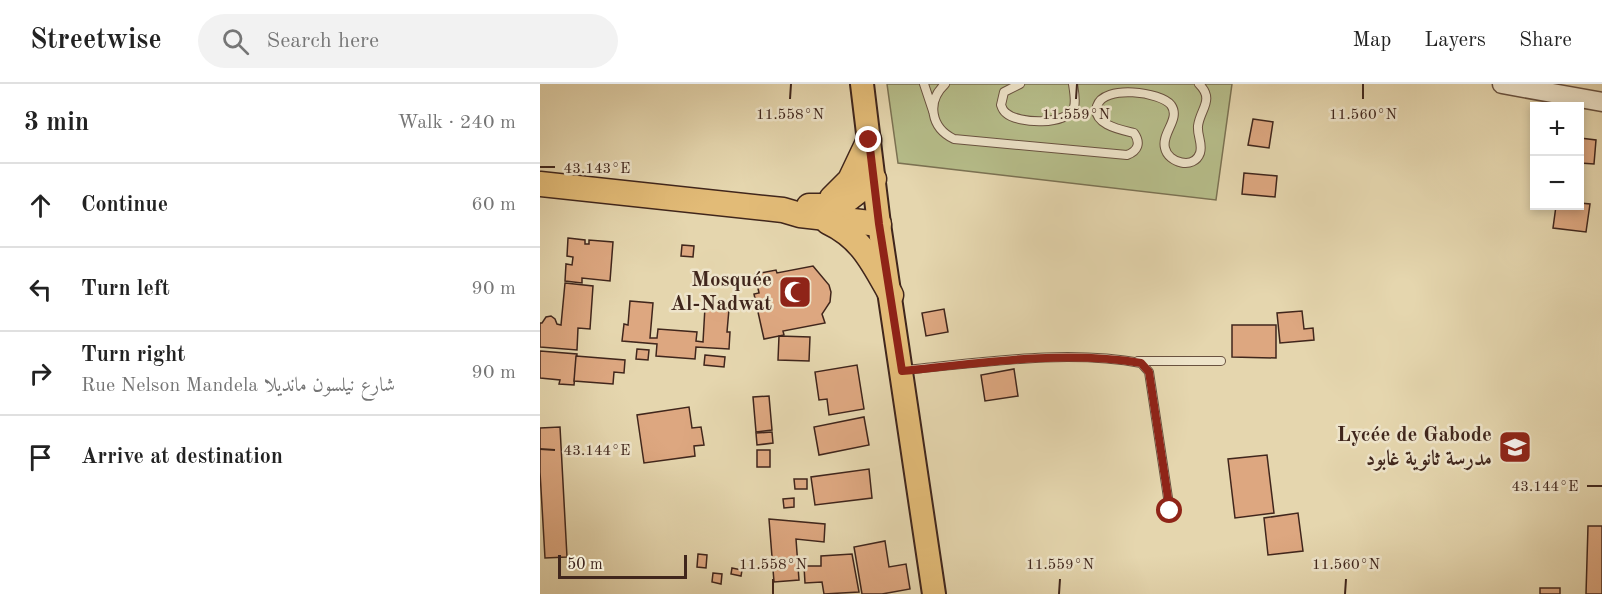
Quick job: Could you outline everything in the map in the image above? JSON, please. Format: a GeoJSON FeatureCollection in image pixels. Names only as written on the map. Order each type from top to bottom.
{"type":"FeatureCollection","features":[{"type":"Feature","properties":{"kind":"highway"},"geometry":{"type":"LineString","coordinates":[[815,212],[843,190],[859,164],[869,140]]}},
{"type":"Feature","properties":{"kind":"highway"},"geometry":{"type":"LineString","coordinates":[[540,184],[783,210],[800,215],[843,203],[874,179]]}},
{"type":"Feature","properties":{"kind":"highway"},"geometry":{"type":"LineString","coordinates":[[815,212],[879,224]]}},
{"type":"Feature","properties":{"kind":"highway"},"geometry":{"type":"LineString","coordinates":[[815,212],[849,233],[859,243],[891,295]]}},
{"type":"Feature","properties":{"kind":"main road"},"geometry":{"type":"LineString","coordinates":[[862,84],[879,224],[934,594]]}},
{"type":"Feature","properties":{"kind":"street"},"geometry":{"type":"LineString","coordinates":[[1502,84],[1602,102]]}},
{"type":"Feature","properties":{"kind":"lane"},"geometry":{"type":"LineString","coordinates":[[924,84],[937,126],[944,134],[954,139],[1127,155],[1134,153],[1138,147],[1138,138],[1134,133],[1111,127],[1101,120],[1097,111],[1098,103],[1106,94],[1114,92],[1133,92],[1162,99],[1170,104],[1174,112],[1165,134],[1164,146],[1167,154],[1174,160],[1185,163],[1194,161],[1200,154],[1198,127],[1207,98],[1205,90],[1199,84]]}},
{"type":"Feature","properties":{"kind":"lane"},"geometry":{"type":"LineString","coordinates":[[933,111],[936,99],[945,84]]}},
{"type":"Feature","properties":{"kind":"lane"},"geometry":{"type":"LineString","coordinates":[[1020,84],[1004,92],[1001,105],[1006,113],[1018,119],[1057,121],[1068,116],[1074,107],[1073,84]]}},
{"type":"Feature","properties":{"kind":"lane"},"geometry":{"type":"LineString","coordinates":[[902,371],[1012,360],[1083,358],[1128,361],[1221,361]]}},
{"type":"Feature","properties":{"kind":"lane"},"geometry":{"type":"LineString","coordinates":[[1128,361],[1141,363],[1149,372],[1170,511]]}},
{"type":"Feature","properties":{"kind":"green space"},"geometry":{"type":"Polygon","coordinates":[[[887,84],[1232,84],[1216,200],[898,163],[887,84]]]}},
{"type":"Feature","properties":{"kind":"building"},"geometry":{"type":"Polygon","coordinates":[[[1253,119],[1273,122],[1269,148],[1248,145],[1253,119]]]}},
{"type":"Feature","properties":{"kind":"building"},"geometry":{"type":"Polygon","coordinates":[[[1584,138],[1596,140],[1594,164],[1584,163],[1584,138]]]}},
{"type":"Feature","properties":{"kind":"building"},"geometry":{"type":"Polygon","coordinates":[[[1244,173],[1277,176],[1275,197],[1242,194],[1244,173]]]}},
{"type":"Feature","properties":{"kind":"building"},"geometry":{"type":"Polygon","coordinates":[[[1584,203],[1590,204],[1586,232],[1553,228],[1555,210],[1584,210],[1584,203]]]}},
{"type":"Feature","properties":{"kind":"building"},"geometry":{"type":"Polygon","coordinates":[[[568,238],[585,240],[585,244],[589,244],[589,240],[613,242],[610,281],[582,278],[582,283],[565,281],[566,264],[572,265],[573,257],[567,256],[568,238]]]}},
{"type":"Feature","properties":{"kind":"building"},"geometry":{"type":"Polygon","coordinates":[[[682,245],[694,246],[693,257],[681,256],[682,245]]]}},
{"type":"Feature","properties":{"kind":"building"},"geometry":{"type":"Polygon","coordinates":[[[813,266],[829,285],[831,292],[830,302],[822,314],[825,323],[783,331],[784,335],[764,339],[754,294],[759,293],[755,274],[776,270],[777,273],[813,266]]]}},
{"type":"Feature","properties":{"kind":"building"},"geometry":{"type":"Polygon","coordinates":[[[565,283],[593,286],[590,329],[578,328],[577,350],[540,347],[540,323],[546,317],[551,316],[557,324],[561,325],[565,283]]]}},
{"type":"Feature","properties":{"kind":"building"},"geometry":{"type":"Polygon","coordinates":[[[630,301],[653,303],[650,338],[657,338],[658,329],[697,332],[696,341],[703,342],[705,307],[729,309],[727,332],[730,332],[729,349],[696,347],[695,359],[656,356],[657,344],[622,341],[624,324],[628,325],[630,301]]]}},
{"type":"Feature","properties":{"kind":"building"},"geometry":{"type":"Polygon","coordinates":[[[944,309],[948,332],[926,336],[922,313],[944,309]]]}},
{"type":"Feature","properties":{"kind":"building"},"geometry":{"type":"Polygon","coordinates":[[[1302,311],[1304,329],[1313,328],[1314,340],[1280,343],[1277,313],[1302,311]]]}},
{"type":"Feature","properties":{"kind":"building"},"geometry":{"type":"Polygon","coordinates":[[[1232,325],[1276,325],[1276,358],[1232,357],[1232,325]]]}},
{"type":"Feature","properties":{"kind":"building"},"geometry":{"type":"Polygon","coordinates":[[[779,336],[810,337],[809,361],[778,360],[779,336]]]}},
{"type":"Feature","properties":{"kind":"building"},"geometry":{"type":"Polygon","coordinates":[[[637,349],[649,350],[648,360],[636,359],[637,349]]]}},
{"type":"Feature","properties":{"kind":"building"},"geometry":{"type":"Polygon","coordinates":[[[540,351],[577,354],[574,385],[559,384],[560,380],[540,378],[540,351]]]}},
{"type":"Feature","properties":{"kind":"building"},"geometry":{"type":"Polygon","coordinates":[[[705,355],[725,357],[724,367],[704,365],[705,355]]]}},
{"type":"Feature","properties":{"kind":"building"},"geometry":{"type":"Polygon","coordinates":[[[576,356],[625,360],[624,373],[614,372],[613,384],[574,381],[576,356]]]}},
{"type":"Feature","properties":{"kind":"building"},"geometry":{"type":"Polygon","coordinates":[[[857,365],[864,409],[829,415],[827,399],[819,400],[815,372],[857,365]]]}},
{"type":"Feature","properties":{"kind":"building"},"geometry":{"type":"Polygon","coordinates":[[[1014,369],[1018,396],[985,401],[981,375],[1014,369]]]}},
{"type":"Feature","properties":{"kind":"building"},"geometry":{"type":"Polygon","coordinates":[[[769,396],[772,430],[756,432],[753,397],[769,396]]]}},
{"type":"Feature","properties":{"kind":"building"},"geometry":{"type":"Polygon","coordinates":[[[689,407],[692,428],[701,427],[704,445],[694,446],[695,456],[644,463],[637,415],[689,407]]]}},
{"type":"Feature","properties":{"kind":"building"},"geometry":{"type":"Polygon","coordinates":[[[864,417],[869,445],[819,455],[814,427],[864,417]]]}},
{"type":"Feature","properties":{"kind":"building"},"geometry":{"type":"Polygon","coordinates":[[[560,427],[567,557],[545,558],[540,428],[560,427]]]}},
{"type":"Feature","properties":{"kind":"building"},"geometry":{"type":"Polygon","coordinates":[[[772,432],[773,443],[757,445],[756,433],[772,432]]]}},
{"type":"Feature","properties":{"kind":"building"},"geometry":{"type":"Polygon","coordinates":[[[757,450],[770,450],[770,467],[757,467],[757,450]]]}},
{"type":"Feature","properties":{"kind":"building"},"geometry":{"type":"Polygon","coordinates":[[[1267,455],[1274,513],[1235,518],[1228,459],[1267,455]]]}},
{"type":"Feature","properties":{"kind":"building"},"geometry":{"type":"Polygon","coordinates":[[[869,469],[872,498],[815,505],[811,477],[869,469]]]}},
{"type":"Feature","properties":{"kind":"building"},"geometry":{"type":"Polygon","coordinates":[[[794,479],[807,479],[807,489],[795,489],[794,479]]]}},
{"type":"Feature","properties":{"kind":"building"},"geometry":{"type":"Polygon","coordinates":[[[794,498],[794,507],[784,508],[783,499],[794,498]]]}},
{"type":"Feature","properties":{"kind":"building"},"geometry":{"type":"Polygon","coordinates":[[[1298,513],[1303,551],[1268,555],[1264,518],[1298,513]]]}},
{"type":"Feature","properties":{"kind":"building"},"geometry":{"type":"Polygon","coordinates":[[[769,519],[825,524],[824,542],[796,539],[799,580],[774,582],[769,519]]]}},
{"type":"Feature","properties":{"kind":"building"},"geometry":{"type":"Polygon","coordinates":[[[1588,526],[1602,526],[1602,594],[1586,594],[1588,526]]]}},
{"type":"Feature","properties":{"kind":"building"},"geometry":{"type":"Polygon","coordinates":[[[885,541],[889,567],[906,564],[910,589],[882,594],[862,594],[854,547],[885,541]]]}},
{"type":"Feature","properties":{"kind":"building"},"geometry":{"type":"Polygon","coordinates":[[[698,554],[707,555],[706,568],[697,567],[698,554]]]}},
{"type":"Feature","properties":{"kind":"building"},"geometry":{"type":"Polygon","coordinates":[[[852,554],[859,592],[824,594],[822,582],[805,583],[804,566],[821,566],[821,556],[852,554]]]}},
{"type":"Feature","properties":{"kind":"building"},"geometry":{"type":"Polygon","coordinates":[[[732,568],[742,570],[741,576],[731,574],[732,568]]]}},
{"type":"Feature","properties":{"kind":"building"},"geometry":{"type":"Polygon","coordinates":[[[713,573],[722,574],[721,584],[712,582],[713,573]]]}},
{"type":"Feature","properties":{"kind":"building"},"geometry":{"type":"Polygon","coordinates":[[[1540,588],[1560,588],[1560,594],[1540,594],[1540,588]]]}},
{"type":"Feature","properties":{"kind":"place","name":"Mosquée Al-Nadwat"},"geometry":{"type":"Point","coordinates":[795,292]}},
{"type":"Feature","properties":{"kind":"place","name":"Lycée de Gabode مدرسة ثانوية غابود"},"geometry":{"type":"Point","coordinates":[1515,447]}},
{"type":"Feature","properties":{"kind":"route"},"geometry":{"type":"LineString","coordinates":[[869,140],[879,224],[902,371],[1012,360],[1083,358],[1141,363],[1149,372],[1170,511]]}}]}
